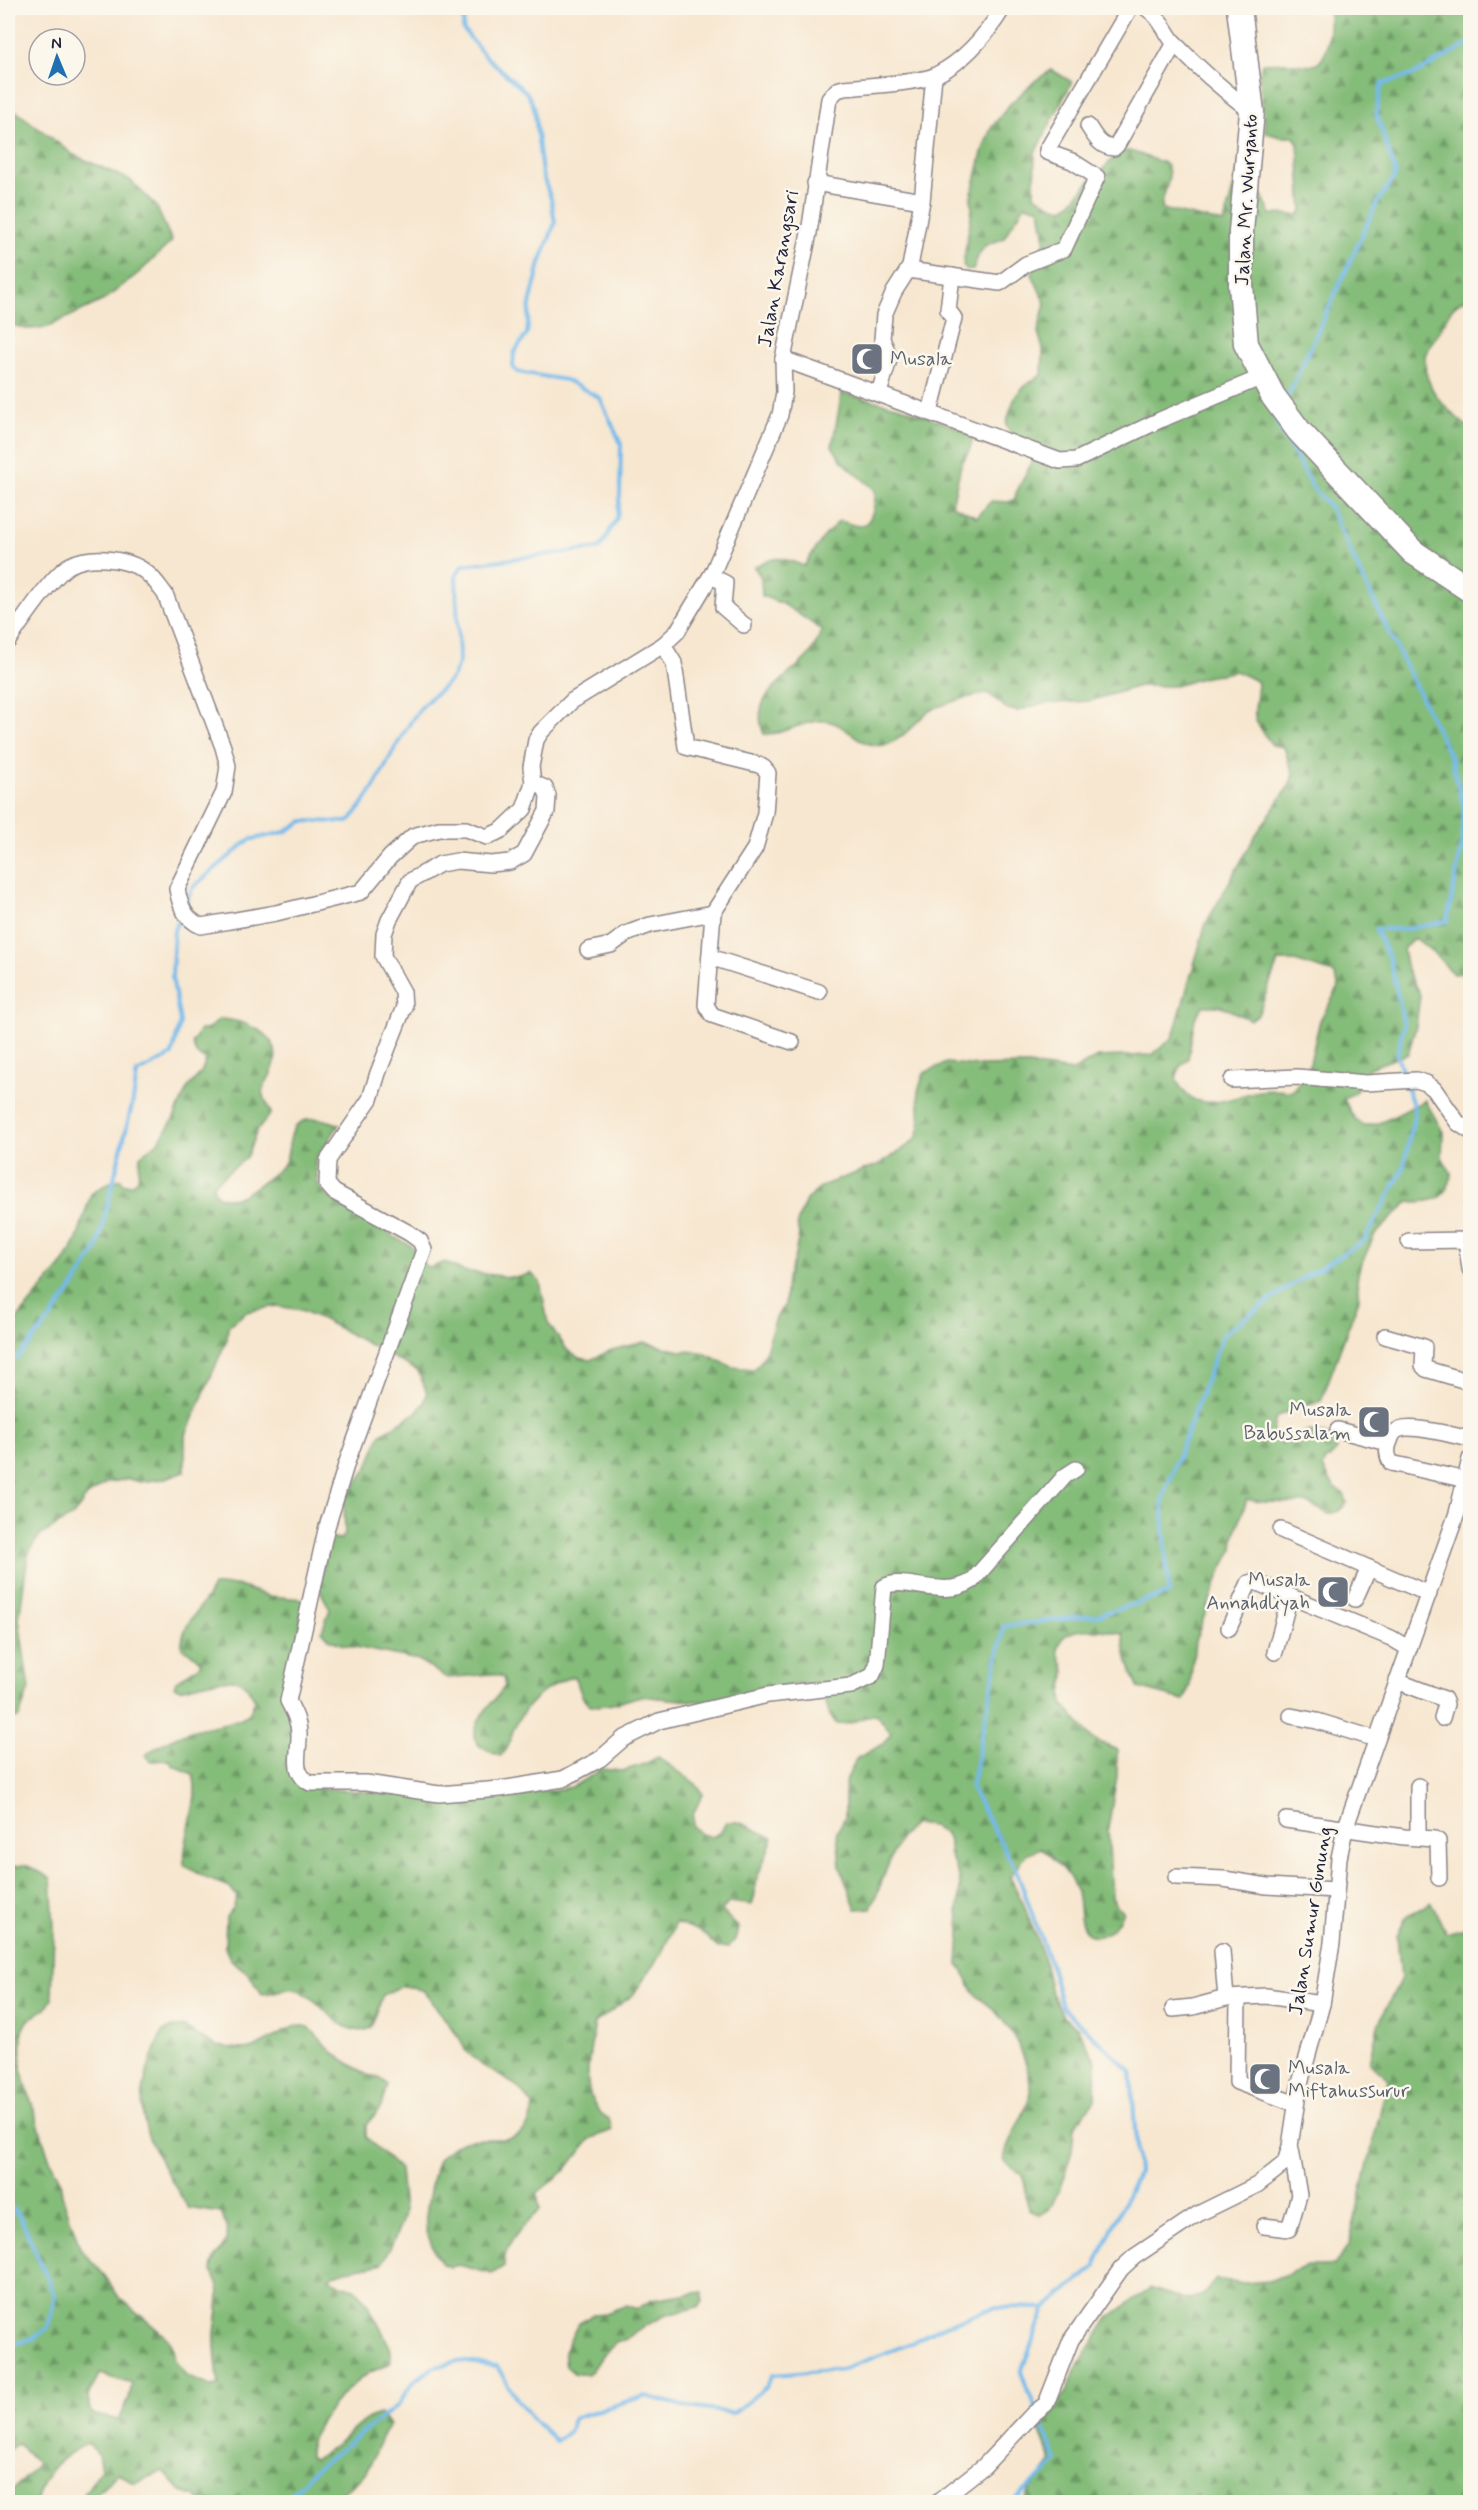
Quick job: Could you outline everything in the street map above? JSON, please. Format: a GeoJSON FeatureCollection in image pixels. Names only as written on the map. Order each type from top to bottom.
{"type":"FeatureCollection","features":[{"type":"Feature","properties":{"kind":"main road","name":"Jalan Mr. Wuryanto"},"geometry":{"type":"LineString","coordinates":[[1239,8],[1252,112],[1241,231],[1241,285],[1246,344],[1268,386],[1299,431],[1413,552],[1470,590]]}},
{"type":"Feature","properties":{"kind":"street","name":"Jalan Karangsari"},"geometry":{"type":"LineString","coordinates":[[1004,8],[964,56],[934,76],[837,90],[829,99],[809,233],[783,359],[1060,461],[1076,460],[1160,420],[1268,386]]}},
{"type":"Feature","properties":{"kind":"street"},"geometry":{"type":"LineString","coordinates":[[908,270],[1000,283],[1026,264],[1064,249],[1097,177],[1072,161],[1047,152],[1047,149],[1130,8]]}},
{"type":"Feature","properties":{"kind":"street"},"geometry":{"type":"LineString","coordinates":[[1152,9],[1174,43],[1227,93],[1252,112]]}},
{"type":"Feature","properties":{"kind":"street"},"geometry":{"type":"LineString","coordinates":[[1088,126],[1098,142],[1108,148],[1117,145],[1174,43]]}},
{"type":"Feature","properties":{"kind":"street"},"geometry":{"type":"LineString","coordinates":[[879,393],[889,360],[882,339],[884,315],[894,292],[908,270],[922,201],[934,76]]}},
{"type":"Feature","properties":{"kind":"street"},"geometry":{"type":"LineString","coordinates":[[815,183],[922,201]]}},
{"type":"Feature","properties":{"kind":"street"},"geometry":{"type":"LineString","coordinates":[[930,412],[954,318],[948,310],[952,276]]}},
{"type":"Feature","properties":{"kind":"street"},"geometry":{"type":"LineString","coordinates":[[8,641],[58,577],[70,566],[89,561],[119,562],[140,568],[150,575],[165,594],[223,747],[228,766],[224,792],[215,815],[177,889],[182,908],[190,921],[201,926],[276,913],[361,892],[383,864],[413,836],[439,829],[466,829],[487,837],[502,830],[524,809],[533,783],[531,767],[536,740],[541,732],[572,701],[663,645],[677,632],[711,576],[780,415],[784,392],[783,359]]}},
{"type":"Feature","properties":{"kind":"street"},"geometry":{"type":"LineString","coordinates":[[711,576],[725,583],[723,607],[744,625]]}},
{"type":"Feature","properties":{"kind":"street"},"geometry":{"type":"LineString","coordinates":[[663,645],[674,663],[686,747],[759,765],[768,773],[765,813],[755,848],[713,913],[706,1005],[712,1015],[792,1042]]}},
{"type":"Feature","properties":{"kind":"street"},"geometry":{"type":"LineString","coordinates":[[533,783],[545,788],[548,796],[547,811],[524,854],[510,862],[491,864],[457,861],[440,864],[410,882],[389,920],[384,934],[383,956],[403,992],[404,1007],[370,1099],[328,1160],[327,1184],[334,1192],[409,1233],[420,1241],[424,1250],[347,1462],[326,1530],[288,1701],[298,1721],[298,1771],[303,1779],[310,1783],[366,1783],[439,1794],[500,1789],[563,1779],[600,1759],[623,1738],[659,1721],[768,1695],[851,1686],[872,1676],[877,1665],[884,1587],[895,1584],[950,1589],[962,1587],[972,1581],[1065,1476],[1076,1469]]}},
{"type":"Feature","properties":{"kind":"street"},"geometry":{"type":"LineString","coordinates":[[588,950],[611,945],[626,934],[650,926],[713,913]]}},
{"type":"Feature","properties":{"kind":"street"},"geometry":{"type":"LineString","coordinates":[[710,957],[819,992]]}},
{"type":"Feature","properties":{"kind":"street"},"geometry":{"type":"LineString","coordinates":[[1232,1080],[1297,1077],[1366,1083],[1416,1080],[1434,1089],[1458,1123],[1470,1131]]}},
{"type":"Feature","properties":{"kind":"street"},"geometry":{"type":"LineString","coordinates":[[1409,1241],[1468,1239],[1470,1269]]}},
{"type":"Feature","properties":{"kind":"street"},"geometry":{"type":"LineString","coordinates":[[1385,1336],[1424,1347],[1423,1366],[1426,1369],[1470,1382]]}},
{"type":"Feature","properties":{"kind":"street"},"geometry":{"type":"LineString","coordinates":[[1466,1480],[1391,1464],[1387,1456],[1388,1443],[1395,1431],[1402,1428],[1470,1439]]}},
{"type":"Feature","properties":{"kind":"street"},"geometry":{"type":"LineString","coordinates":[[1338,1430],[1388,1443]]}},
{"type":"Feature","properties":{"kind":"street","name":"Jalan Sumur Gunung"},"geometry":{"type":"LineString","coordinates":[[938,2502],[984,2466],[1033,2414],[1046,2404],[1071,2340],[1121,2269],[1134,2257],[1198,2214],[1257,2185],[1285,2163],[1296,2104],[1322,2004],[1332,1943],[1336,1890],[1345,1829],[1408,1648],[1429,1594],[1464,1517],[1466,1480],[1470,1459]]}},
{"type":"Feature","properties":{"kind":"street"},"geometry":{"type":"LineString","coordinates":[[1281,1530],[1429,1594]]}},
{"type":"Feature","properties":{"kind":"street"},"geometry":{"type":"LineString","coordinates":[[1355,1599],[1369,1568]]}},
{"type":"Feature","properties":{"kind":"street"},"geometry":{"type":"LineString","coordinates":[[1229,1628],[1249,1583],[1255,1582],[1391,1638],[1408,1648]]}},
{"type":"Feature","properties":{"kind":"street"},"geometry":{"type":"LineString","coordinates":[[1275,1652],[1290,1596]]}},
{"type":"Feature","properties":{"kind":"street"},"geometry":{"type":"LineString","coordinates":[[1397,1681],[1444,1699],[1446,1704],[1442,1718]]}},
{"type":"Feature","properties":{"kind":"street"},"geometry":{"type":"LineString","coordinates":[[1291,1716],[1317,1721],[1376,1739]]}},
{"type":"Feature","properties":{"kind":"street"},"geometry":{"type":"LineString","coordinates":[[1418,1786],[1418,1837]]}},
{"type":"Feature","properties":{"kind":"street"},"geometry":{"type":"LineString","coordinates":[[1286,1820],[1438,1841],[1439,1878]]}},
{"type":"Feature","properties":{"kind":"street"},"geometry":{"type":"LineString","coordinates":[[1176,1877],[1224,1879],[1266,1886],[1336,1890]]}},
{"type":"Feature","properties":{"kind":"street"},"geometry":{"type":"LineString","coordinates":[[1222,1951],[1232,1998],[1237,2082],[1296,2104]]}},
{"type":"Feature","properties":{"kind":"street"},"geometry":{"type":"LineString","coordinates":[[1173,2009],[1232,1998],[1266,1996],[1322,2004]]}},
{"type":"Feature","properties":{"kind":"street"},"geometry":{"type":"LineString","coordinates":[[1264,2226],[1289,2229],[1299,2195],[1290,2146]]}},
{"type":"Feature","properties":{"kind":"green space"},"geometry":{"type":"Polygon","coordinates":[[[1330,8],[1470,8],[1470,298],[1451,310],[1425,358],[1426,370],[1433,390],[1446,407],[1470,429],[1470,972],[1453,974],[1435,954],[1415,938],[1403,949],[1407,970],[1420,995],[1416,1026],[1408,1054],[1369,1068],[1356,1091],[1344,1099],[1357,1121],[1364,1125],[1376,1124],[1425,1100],[1443,1132],[1442,1157],[1452,1175],[1442,1196],[1437,1199],[1408,1202],[1374,1236],[1359,1269],[1357,1281],[1359,1299],[1321,1401],[1276,1418],[1272,1432],[1282,1444],[1312,1431],[1334,1438],[1337,1450],[1325,1462],[1323,1468],[1334,1487],[1344,1494],[1347,1503],[1339,1511],[1328,1514],[1308,1503],[1260,1502],[1247,1499],[1234,1537],[1233,1549],[1222,1569],[1195,1641],[1190,1685],[1184,1700],[1139,1688],[1128,1662],[1123,1633],[1084,1630],[1066,1635],[1060,1641],[1059,1656],[1065,1669],[1062,1693],[1064,1705],[1093,1739],[1117,1750],[1117,1776],[1108,1828],[1112,1898],[1118,1908],[1123,1911],[1111,1930],[1102,1935],[1091,1936],[1082,1925],[1077,1894],[1069,1876],[1041,1848],[1026,1854],[1010,1877],[1023,1903],[1043,1956],[1050,1989],[1063,2016],[1078,2028],[1096,2062],[1095,2100],[1074,2127],[1072,2151],[1060,2188],[1050,2208],[1040,2215],[1029,2210],[1023,2175],[1004,2162],[1008,2145],[1029,2098],[1029,2075],[1016,2040],[1009,2029],[993,2009],[977,1996],[958,1965],[960,1887],[959,1876],[949,1853],[949,1841],[943,1832],[933,1826],[913,1824],[899,1841],[871,1908],[856,1909],[840,1866],[837,1832],[845,1817],[845,1783],[856,1759],[883,1744],[891,1733],[876,1714],[847,1724],[837,1724],[830,1716],[821,1685],[809,1684],[787,1686],[732,1701],[696,1701],[643,1696],[598,1706],[587,1703],[573,1676],[546,1690],[531,1703],[514,1728],[508,1747],[500,1756],[479,1745],[475,1737],[475,1730],[483,1714],[505,1686],[503,1677],[492,1674],[447,1678],[418,1660],[341,1644],[329,1639],[322,1631],[330,1609],[319,1589],[329,1537],[340,1539],[345,1535],[344,1500],[368,1467],[380,1435],[417,1412],[424,1403],[427,1393],[418,1371],[322,1319],[301,1310],[277,1306],[246,1312],[228,1327],[227,1339],[185,1437],[185,1471],[163,1479],[140,1482],[128,1479],[106,1483],[86,1497],[74,1515],[41,1535],[33,1545],[28,1555],[19,1619],[29,1689],[19,1717],[8,1722],[8,1330],[65,1261],[76,1242],[91,1194],[108,1183],[121,1179],[123,1183],[130,1185],[138,1179],[140,1156],[158,1142],[173,1120],[187,1089],[202,1071],[206,1060],[196,1054],[192,1043],[200,1030],[206,1030],[220,1019],[249,1025],[266,1036],[272,1043],[275,1062],[262,1092],[271,1113],[257,1131],[246,1158],[213,1184],[216,1195],[223,1198],[241,1196],[278,1170],[285,1162],[292,1133],[298,1124],[312,1119],[331,1122],[339,1125],[315,1160],[318,1184],[325,1194],[343,1207],[376,1222],[394,1237],[410,1245],[418,1254],[416,1258],[429,1268],[445,1262],[463,1271],[509,1277],[520,1277],[531,1273],[540,1282],[548,1323],[568,1351],[579,1358],[590,1360],[612,1350],[644,1342],[680,1351],[702,1352],[732,1367],[754,1369],[764,1354],[775,1320],[785,1305],[787,1279],[799,1235],[797,1223],[806,1200],[824,1185],[880,1164],[917,1137],[920,1126],[918,1091],[924,1073],[946,1063],[981,1066],[1028,1065],[1073,1071],[1097,1057],[1152,1055],[1173,1037],[1206,923],[1257,833],[1289,786],[1293,775],[1284,747],[1272,745],[1256,720],[1258,682],[1236,671],[1176,686],[1139,686],[1090,701],[1040,704],[1018,711],[1007,709],[989,694],[983,694],[933,709],[902,736],[884,745],[868,744],[840,726],[826,721],[810,722],[780,732],[764,734],[760,720],[765,698],[809,655],[822,630],[783,604],[762,596],[761,577],[754,567],[774,559],[804,566],[823,538],[839,521],[858,526],[863,525],[870,518],[874,506],[875,490],[842,461],[832,446],[842,393],[901,407],[974,434],[970,449],[961,465],[952,505],[977,517],[991,501],[1009,502],[1015,499],[1034,458],[1030,446],[1012,435],[1006,425],[1017,395],[1026,385],[1042,375],[1043,349],[1038,332],[1045,303],[1032,274],[1045,240],[1040,209],[1025,205],[1003,239],[986,245],[979,254],[973,270],[967,270],[963,265],[972,209],[971,197],[983,149],[991,128],[1010,104],[1036,80],[1052,70],[1072,82],[1035,153],[1034,194],[1054,206],[1066,207],[1090,180],[1114,158],[1127,151],[1160,161],[1167,166],[1169,174],[1162,209],[1224,223],[1241,159],[1259,159],[1261,165],[1258,187],[1271,214],[1298,215],[1302,211],[1298,143],[1294,137],[1281,137],[1266,133],[1259,75],[1262,63],[1314,65],[1320,62],[1326,48],[1330,8]],[[1278,961],[1258,1015],[1250,1020],[1221,1006],[1203,1006],[1195,1018],[1188,1059],[1180,1067],[1176,1078],[1183,1091],[1202,1102],[1213,1102],[1259,1091],[1293,1091],[1309,1067],[1320,1020],[1339,987],[1334,973],[1295,961],[1278,961]]]}},
{"type":"Feature","properties":{"kind":"green space"},"geometry":{"type":"Polygon","coordinates":[[[8,105],[74,155],[130,180],[156,206],[172,241],[141,271],[104,300],[45,328],[27,329],[8,324],[8,105]]]}},
{"type":"Feature","properties":{"kind":"green space"},"geometry":{"type":"Polygon","coordinates":[[[236,1585],[268,1596],[303,1599],[292,1734],[295,1779],[305,1787],[461,1799],[518,1795],[572,1787],[602,1769],[622,1771],[645,1764],[658,1757],[696,1784],[703,1794],[693,1814],[693,1826],[701,1834],[712,1837],[721,1832],[726,1822],[739,1822],[773,1838],[755,1883],[752,1905],[729,1902],[722,1911],[738,1927],[736,1938],[729,1947],[718,1948],[700,1931],[676,1923],[661,1954],[633,1995],[595,2023],[589,2062],[589,2088],[592,2100],[599,2111],[609,2119],[612,2130],[590,2139],[566,2170],[537,2193],[540,2210],[511,2242],[504,2266],[492,2274],[459,2265],[450,2267],[442,2264],[430,2241],[426,2226],[432,2181],[439,2158],[446,2152],[461,2142],[516,2136],[530,2121],[533,2105],[517,2086],[483,2066],[465,2050],[460,2039],[424,1991],[412,1987],[399,1987],[383,1995],[371,2028],[360,2031],[341,2024],[314,2000],[295,1989],[262,1994],[249,1974],[230,1959],[225,1947],[226,1917],[237,1897],[230,1887],[208,1879],[184,1865],[184,1853],[195,1796],[193,1774],[172,1765],[170,1760],[152,1761],[145,1755],[179,1735],[249,1714],[255,1700],[247,1687],[238,1681],[213,1681],[180,1689],[174,1687],[176,1681],[201,1663],[197,1657],[182,1648],[182,1639],[189,1623],[213,1586],[236,1585]]]}},
{"type":"Feature","properties":{"kind":"green space"},"geometry":{"type":"Polygon","coordinates":[[[26,1865],[51,1878],[54,1928],[52,1998],[46,2008],[27,2021],[22,2031],[21,2069],[49,2158],[60,2180],[62,2195],[80,2248],[105,2276],[118,2296],[167,2338],[173,2349],[175,2360],[186,2376],[211,2386],[219,2385],[215,2333],[219,2290],[212,2269],[227,2240],[227,2233],[221,2213],[188,2208],[160,2161],[145,2124],[142,2105],[144,2085],[162,2032],[173,2027],[185,2028],[216,2046],[241,2049],[254,2048],[297,2025],[309,2027],[333,2053],[367,2075],[379,2077],[387,2085],[381,2107],[366,2125],[366,2137],[400,2170],[404,2212],[401,2225],[383,2263],[348,2270],[329,2278],[362,2295],[390,2347],[391,2361],[361,2378],[340,2397],[314,2434],[309,2457],[314,2459],[321,2455],[374,2416],[380,2414],[390,2424],[364,2474],[333,2502],[201,2502],[197,2496],[181,2491],[163,2471],[135,2483],[118,2473],[92,2502],[79,2502],[101,2469],[98,2454],[88,2443],[61,2459],[54,2466],[43,2482],[37,2502],[8,2502],[8,2492],[15,2488],[38,2464],[19,2444],[8,2450],[8,1867],[26,1865]],[[100,2374],[88,2396],[90,2411],[95,2415],[119,2420],[129,2398],[132,2384],[100,2374]]]}},
{"type":"Feature","properties":{"kind":"green space"},"geometry":{"type":"Polygon","coordinates":[[[1431,1902],[1446,1933],[1469,1927],[1470,1921],[1470,2502],[1024,2502],[1030,2490],[1052,2462],[1040,2432],[1066,2392],[1081,2361],[1108,2318],[1150,2288],[1186,2300],[1203,2295],[1216,2279],[1245,2283],[1269,2281],[1307,2266],[1334,2266],[1349,2244],[1388,2079],[1370,2063],[1378,2025],[1401,1978],[1397,1936],[1406,1917],[1431,1902]]]}},
{"type":"Feature","properties":{"kind":"green space"},"geometry":{"type":"Polygon","coordinates":[[[703,2292],[703,2301],[700,2306],[664,2316],[636,2331],[627,2339],[616,2343],[587,2374],[575,2374],[566,2366],[564,2352],[578,2324],[594,2314],[606,2313],[627,2305],[637,2309],[652,2300],[703,2292]]]}},
{"type":"Feature","properties":{"kind":"waterway"},"geometry":{"type":"LineString","coordinates":[[187,902],[192,888],[249,840],[285,832],[303,821],[348,822],[359,809],[410,723],[420,709],[448,682],[456,669],[459,660],[456,575],[463,565],[600,548],[617,518],[621,444],[600,398],[566,380],[517,372],[513,367],[514,353],[527,334],[530,304],[540,263],[555,223],[551,199],[542,174],[534,107],[527,93],[485,56],[463,29],[465,8]]}},
{"type":"Feature","properties":{"kind":"waterway"},"geometry":{"type":"LineString","coordinates":[[1286,400],[1377,203],[1396,175],[1376,112],[1382,84],[1415,74],[1470,43]]}},
{"type":"Feature","properties":{"kind":"waterway"},"geometry":{"type":"LineString","coordinates":[[1278,418],[1276,421],[1313,488],[1331,509],[1451,758],[1464,808],[1461,851],[1447,921],[1408,929],[1375,929],[1390,960],[1404,1024],[1397,1055],[1404,1077]]}},
{"type":"Feature","properties":{"kind":"waterway"},"geometry":{"type":"LineString","coordinates":[[8,1362],[19,1356],[48,1322],[76,1283],[97,1248],[133,1101],[137,1073],[172,1055],[180,1022],[172,977],[174,930],[181,915]]}},
{"type":"Feature","properties":{"kind":"waterway"},"geometry":{"type":"LineString","coordinates":[[1035,2408],[1021,2372],[1045,2308],[1094,2268],[1138,2173],[1131,2071],[1062,2007],[1051,1966],[1017,1872],[971,1788],[1004,1626],[1098,1615],[1169,1593],[1162,1501],[1223,1334],[1290,1286],[1364,1241],[1403,1170],[1415,1111],[1406,1085]]}},
{"type":"Feature","properties":{"kind":"waterway"},"geometry":{"type":"LineString","coordinates":[[8,2204],[20,2216],[55,2296],[48,2327],[35,2338],[14,2344],[8,2342]]}},
{"type":"Feature","properties":{"kind":"waterway"},"geometry":{"type":"LineString","coordinates":[[290,2502],[290,2496],[314,2470],[396,2407],[415,2380],[435,2367],[458,2361],[497,2366],[523,2406],[556,2441],[570,2430],[573,2418],[645,2396],[687,2407],[733,2413],[766,2387],[773,2375],[844,2369],[911,2343],[938,2328],[995,2307],[1045,2308]]}},
{"type":"Feature","properties":{"kind":"waterway"},"geometry":{"type":"LineString","coordinates":[[1013,2502],[1057,2462],[1038,2415]]}},
{"type":"Feature","properties":{"kind":"place","name":"Musala"},"geometry":{"type":"Point","coordinates":[867,359]}},
{"type":"Feature","properties":{"kind":"place","name":"Musala Babussalam"},"geometry":{"type":"Point","coordinates":[1374,1422]}},
{"type":"Feature","properties":{"kind":"place","name":"Musala Annahdliyah"},"geometry":{"type":"Point","coordinates":[1333,1592]}},
{"type":"Feature","properties":{"kind":"place","name":"Musala Miftahussurur"},"geometry":{"type":"Point","coordinates":[1265,2079]}}]}
